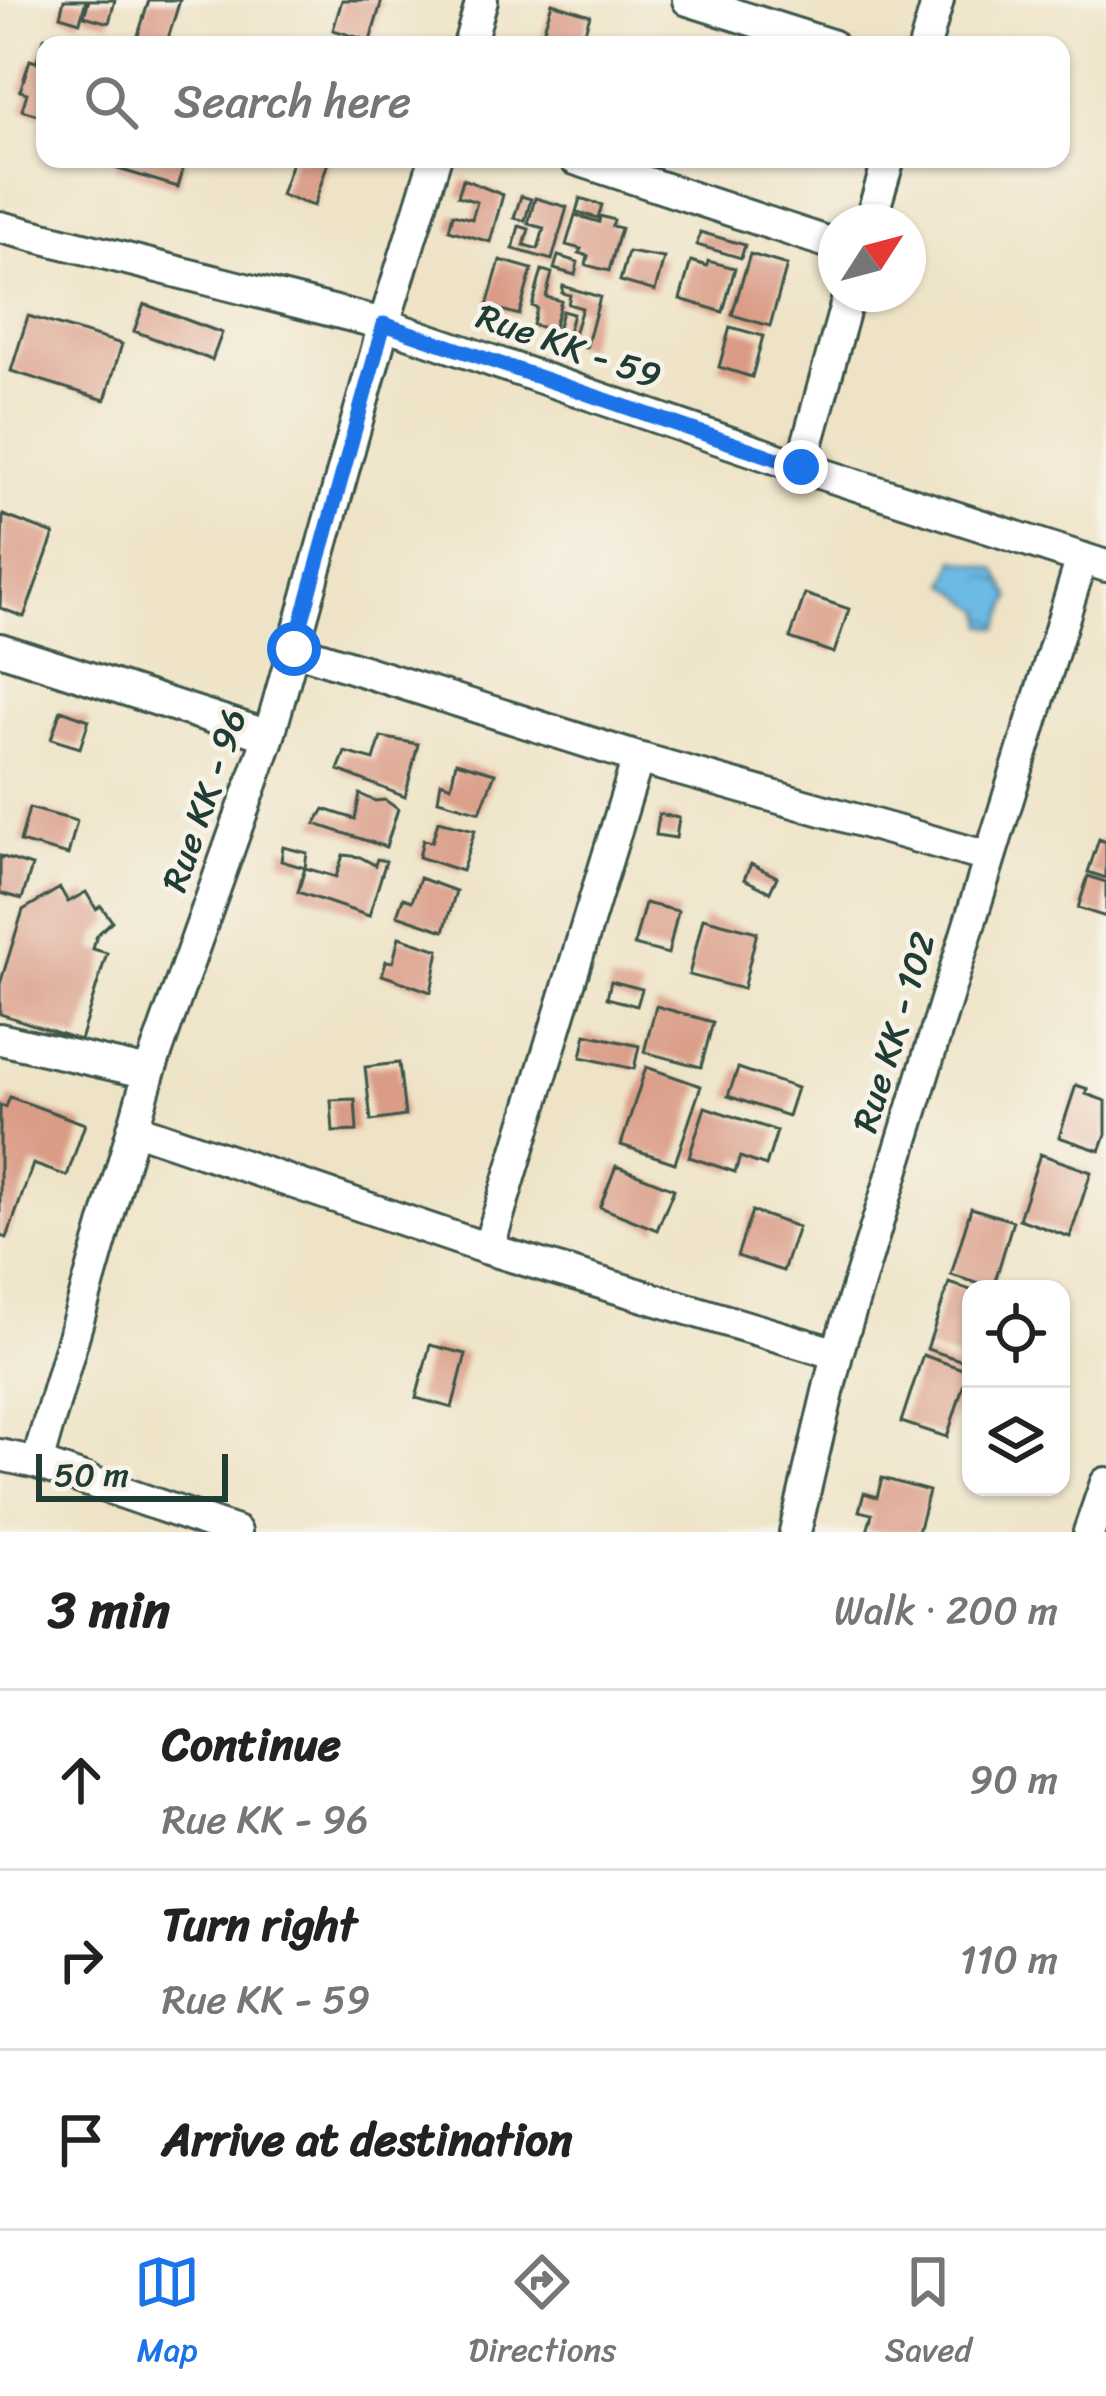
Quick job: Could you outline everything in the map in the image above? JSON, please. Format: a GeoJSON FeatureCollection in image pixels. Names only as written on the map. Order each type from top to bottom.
{"type":"FeatureCollection","features":[{"type":"Feature","properties":{"kind":"street"},"geometry":{"type":"LineString","coordinates":[[472,36],[482,0]]}},
{"type":"Feature","properties":{"kind":"street"},"geometry":{"type":"LineString","coordinates":[[688,0],[802,36]]}},
{"type":"Feature","properties":{"kind":"street"},"geometry":{"type":"LineString","coordinates":[[928,36],[938,0]]}},
{"type":"Feature","properties":{"kind":"street","name":"Rue KK - 96"},"geometry":{"type":"LineString","coordinates":[[37,1463],[149,1073],[269,736],[432,168]]}},
{"type":"Feature","properties":{"kind":"street"},"geometry":{"type":"LineString","coordinates":[[602,168],[818,239]]}},
{"type":"Feature","properties":{"kind":"street"},"geometry":{"type":"LineString","coordinates":[[876,204],[887,168]]}},
{"type":"Feature","properties":{"kind":"street","name":"Rue KK - 59"},"geometry":{"type":"LineString","coordinates":[[0,227],[384,324],[1094,562]]}},
{"type":"Feature","properties":{"kind":"street"},"geometry":{"type":"LineString","coordinates":[[801,467],[844,312]]}},
{"type":"Feature","properties":{"kind":"street","name":"Rue KK - 102"},"geometry":{"type":"LineString","coordinates":[[795,1532],[836,1354],[988,857],[1094,562]]}},
{"type":"Feature","properties":{"kind":"street"},"geometry":{"type":"LineString","coordinates":[[0,649],[269,736]]}},
{"type":"Feature","properties":{"kind":"street"},"geometry":{"type":"LineString","coordinates":[[294,649],[638,758],[988,857]]}},
{"type":"Feature","properties":{"kind":"street"},"geometry":{"type":"LineString","coordinates":[[488,1249],[638,758]]}},
{"type":"Feature","properties":{"kind":"street"},"geometry":{"type":"LineString","coordinates":[[0,1039],[149,1073]]}},
{"type":"Feature","properties":{"kind":"street"},"geometry":{"type":"LineString","coordinates":[[133,1128],[488,1249],[836,1354]]}},
{"type":"Feature","properties":{"kind":"street"},"geometry":{"type":"LineString","coordinates":[[0,1455],[37,1463],[236,1532]]}},
{"type":"Feature","properties":{"kind":"street"},"geometry":{"type":"LineString","coordinates":[[1089,1532],[1106,1483]]}},
{"type":"Feature","properties":{"kind":"water"},"geometry":{"type":"Polygon","coordinates":[[[955,559],[996,569],[1011,598],[999,628],[985,626],[984,610],[947,584],[955,559]]]}},
{"type":"Feature","properties":{"kind":"building"},"geometry":{"type":"Polygon","coordinates":[[[64,0],[86,0],[80,22],[60,16],[64,0]]]}},
{"type":"Feature","properties":{"kind":"building"},"geometry":{"type":"Polygon","coordinates":[[[89,0],[115,0],[109,23],[84,16],[89,0]]]}},
{"type":"Feature","properties":{"kind":"building"},"geometry":{"type":"Polygon","coordinates":[[[149,0],[180,0],[169,36],[138,36],[149,0]]]}},
{"type":"Feature","properties":{"kind":"building"},"geometry":{"type":"Polygon","coordinates":[[[342,0],[382,0],[371,36],[333,30],[342,0]]]}},
{"type":"Feature","properties":{"kind":"building"},"geometry":{"type":"Polygon","coordinates":[[[552,3],[590,15],[584,36],[542,36],[552,3]]]}},
{"type":"Feature","properties":{"kind":"building"},"geometry":{"type":"Polygon","coordinates":[[[30,60],[36,62],[36,115],[22,110],[27,93],[20,91],[30,60]]]}},
{"type":"Feature","properties":{"kind":"building"},"geometry":{"type":"Polygon","coordinates":[[[115,168],[183,168],[178,187],[115,168]]]}},
{"type":"Feature","properties":{"kind":"building"},"geometry":{"type":"Polygon","coordinates":[[[290,168],[326,168],[314,206],[281,195],[290,168]]]}},
{"type":"Feature","properties":{"kind":"building"},"geometry":{"type":"Polygon","coordinates":[[[463,179],[503,195],[490,242],[449,230],[453,214],[472,219],[477,202],[458,196],[463,179]]]}},
{"type":"Feature","properties":{"kind":"building"},"geometry":{"type":"Polygon","coordinates":[[[521,196],[531,199],[525,221],[514,218],[521,196]]]}},
{"type":"Feature","properties":{"kind":"building"},"geometry":{"type":"Polygon","coordinates":[[[535,198],[567,207],[552,260],[513,249],[519,226],[529,229],[524,245],[538,249],[544,228],[528,224],[535,198]]]}},
{"type":"Feature","properties":{"kind":"building"},"geometry":{"type":"Polygon","coordinates":[[[580,198],[602,205],[598,218],[576,212],[580,198]]]}},
{"type":"Feature","properties":{"kind":"building"},"geometry":{"type":"Polygon","coordinates":[[[575,215],[599,222],[600,216],[621,228],[609,271],[586,265],[588,256],[579,253],[581,249],[566,245],[575,215]]]}},
{"type":"Feature","properties":{"kind":"building"},"geometry":{"type":"Polygon","coordinates":[[[700,232],[745,245],[741,258],[697,245],[700,232]]]}},
{"type":"Feature","properties":{"kind":"building"},"geometry":{"type":"Polygon","coordinates":[[[628,252],[664,258],[655,291],[620,281],[628,252]]]}},
{"type":"Feature","properties":{"kind":"building"},"geometry":{"type":"Polygon","coordinates":[[[750,254],[787,265],[770,326],[732,315],[750,254]]]}},
{"type":"Feature","properties":{"kind":"building"},"geometry":{"type":"Polygon","coordinates":[[[558,256],[578,262],[575,275],[554,269],[558,256]]]}},
{"type":"Feature","properties":{"kind":"building"},"geometry":{"type":"Polygon","coordinates":[[[500,260],[532,269],[519,315],[487,306],[500,260]]]}},
{"type":"Feature","properties":{"kind":"building"},"geometry":{"type":"Polygon","coordinates":[[[691,261],[735,268],[723,312],[680,299],[691,261]]]}},
{"type":"Feature","properties":{"kind":"building"},"geometry":{"type":"Polygon","coordinates":[[[542,270],[552,273],[546,297],[561,301],[553,330],[533,325],[537,308],[532,306],[542,270]]]}},
{"type":"Feature","properties":{"kind":"building"},"geometry":{"type":"Polygon","coordinates":[[[563,286],[600,297],[586,348],[571,344],[582,308],[568,304],[570,295],[562,293],[563,286]]]}},
{"type":"Feature","properties":{"kind":"building"},"geometry":{"type":"Polygon","coordinates":[[[144,304],[222,333],[212,360],[134,331],[144,304]]]}},
{"type":"Feature","properties":{"kind":"building"},"geometry":{"type":"Polygon","coordinates":[[[562,311],[573,314],[567,337],[556,334],[562,311]]]}},
{"type":"Feature","properties":{"kind":"building"},"geometry":{"type":"Polygon","coordinates":[[[28,316],[122,344],[105,400],[11,371],[28,316]]]}},
{"type":"Feature","properties":{"kind":"building"},"geometry":{"type":"Polygon","coordinates":[[[730,327],[763,336],[752,377],[719,367],[730,327]]]}},
{"type":"Feature","properties":{"kind":"building"},"geometry":{"type":"Polygon","coordinates":[[[3,515],[54,534],[24,617],[0,608],[3,515]]]}},
{"type":"Feature","properties":{"kind":"building"},"geometry":{"type":"Polygon","coordinates":[[[805,594],[849,609],[834,653],[790,638],[805,594]]]}},
{"type":"Feature","properties":{"kind":"building"},"geometry":{"type":"Polygon","coordinates":[[[61,710],[89,720],[80,748],[51,739],[61,710]]]}},
{"type":"Feature","properties":{"kind":"building"},"geometry":{"type":"Polygon","coordinates":[[[381,737],[418,744],[405,797],[338,770],[345,752],[374,760],[381,737]]]}},
{"type":"Feature","properties":{"kind":"building"},"geometry":{"type":"Polygon","coordinates":[[[456,762],[495,773],[480,812],[438,800],[441,782],[451,786],[456,762]]]}},
{"type":"Feature","properties":{"kind":"building"},"geometry":{"type":"Polygon","coordinates":[[[360,794],[398,809],[386,847],[315,824],[324,809],[355,819],[360,794]]]}},
{"type":"Feature","properties":{"kind":"building"},"geometry":{"type":"Polygon","coordinates":[[[29,808],[77,821],[68,855],[20,842],[29,808]]]}},
{"type":"Feature","properties":{"kind":"building"},"geometry":{"type":"Polygon","coordinates":[[[659,814],[679,818],[676,838],[656,835],[659,814]]]}},
{"type":"Feature","properties":{"kind":"building"},"geometry":{"type":"Polygon","coordinates":[[[438,821],[475,830],[462,871],[419,857],[423,840],[432,842],[438,821]]]}},
{"type":"Feature","properties":{"kind":"building"},"geometry":{"type":"Polygon","coordinates":[[[1099,839],[1106,842],[1106,878],[1088,872],[1099,839]]]}},
{"type":"Feature","properties":{"kind":"building"},"geometry":{"type":"Polygon","coordinates":[[[283,847],[307,853],[305,868],[281,861],[283,847]]]}},
{"type":"Feature","properties":{"kind":"building"},"geometry":{"type":"Polygon","coordinates":[[[343,855],[375,865],[377,859],[386,861],[369,916],[298,892],[305,868],[336,877],[343,855]]]}},
{"type":"Feature","properties":{"kind":"building"},"geometry":{"type":"Polygon","coordinates":[[[0,856],[32,866],[22,899],[0,893],[0,856]]]}},
{"type":"Feature","properties":{"kind":"building"},"geometry":{"type":"Polygon","coordinates":[[[751,864],[777,877],[770,892],[744,879],[751,864]]]}},
{"type":"Feature","properties":{"kind":"building"},"geometry":{"type":"Polygon","coordinates":[[[1088,876],[1106,882],[1106,917],[1078,908],[1088,876]]]}},
{"type":"Feature","properties":{"kind":"building"},"geometry":{"type":"Polygon","coordinates":[[[420,878],[456,891],[444,931],[397,915],[403,898],[412,901],[420,878]]]}},
{"type":"Feature","properties":{"kind":"building"},"geometry":{"type":"Polygon","coordinates":[[[60,888],[68,902],[86,892],[96,909],[101,906],[112,921],[97,935],[93,949],[107,953],[80,1040],[0,1014],[0,984],[23,910],[60,888]]]}},
{"type":"Feature","properties":{"kind":"building"},"geometry":{"type":"Polygon","coordinates":[[[645,903],[678,911],[668,954],[634,945],[645,903]]]}},
{"type":"Feature","properties":{"kind":"building"},"geometry":{"type":"Polygon","coordinates":[[[703,918],[757,932],[743,989],[689,975],[703,918]]]}},
{"type":"Feature","properties":{"kind":"building"},"geometry":{"type":"Polygon","coordinates":[[[399,937],[439,950],[431,992],[382,975],[386,961],[393,962],[399,937]]]}},
{"type":"Feature","properties":{"kind":"building"},"geometry":{"type":"Polygon","coordinates":[[[611,981],[642,989],[637,1006],[607,998],[611,981]]]}},
{"type":"Feature","properties":{"kind":"building"},"geometry":{"type":"Polygon","coordinates":[[[656,1006],[713,1022],[701,1067],[644,1052],[656,1006]]]}},
{"type":"Feature","properties":{"kind":"building"},"geometry":{"type":"Polygon","coordinates":[[[586,1034],[639,1046],[634,1069],[581,1057],[586,1034]]]}},
{"type":"Feature","properties":{"kind":"building"},"geometry":{"type":"Polygon","coordinates":[[[399,1063],[405,1116],[371,1121],[365,1067],[399,1063]]]}},
{"type":"Feature","properties":{"kind":"building"},"geometry":{"type":"Polygon","coordinates":[[[646,1067],[701,1086],[675,1163],[621,1145],[646,1067]]]}},
{"type":"Feature","properties":{"kind":"building"},"geometry":{"type":"Polygon","coordinates":[[[738,1068],[797,1088],[788,1116],[728,1096],[738,1068]]]}},
{"type":"Feature","properties":{"kind":"building"},"geometry":{"type":"Polygon","coordinates":[[[1076,1085],[1106,1101],[1106,1134],[1100,1151],[1059,1137],[1076,1085]]]}},
{"type":"Feature","properties":{"kind":"building"},"geometry":{"type":"Polygon","coordinates":[[[10,1097],[85,1124],[67,1176],[33,1164],[7,1238],[0,1236],[0,1105],[6,1107],[10,1097]]]}},
{"type":"Feature","properties":{"kind":"building"},"geometry":{"type":"Polygon","coordinates":[[[355,1099],[357,1131],[333,1132],[331,1100],[355,1099]]]}},
{"type":"Feature","properties":{"kind":"building"},"geometry":{"type":"Polygon","coordinates":[[[705,1107],[777,1131],[766,1166],[740,1157],[735,1172],[689,1157],[705,1107]]]}},
{"type":"Feature","properties":{"kind":"building"},"geometry":{"type":"Polygon","coordinates":[[[1040,1154],[1091,1172],[1070,1237],[1019,1219],[1040,1154]]]}},
{"type":"Feature","properties":{"kind":"building"},"geometry":{"type":"Polygon","coordinates":[[[616,1166],[674,1189],[657,1230],[600,1207],[616,1166]]]}},
{"type":"Feature","properties":{"kind":"building"},"geometry":{"type":"Polygon","coordinates":[[[971,1208],[1013,1221],[995,1280],[951,1275],[971,1208]]]}},
{"type":"Feature","properties":{"kind":"building"},"geometry":{"type":"Polygon","coordinates":[[[752,1211],[798,1227],[783,1271],[737,1256],[752,1211]]]}},
{"type":"Feature","properties":{"kind":"building"},"geometry":{"type":"Polygon","coordinates":[[[949,1283],[962,1287],[962,1361],[927,1349],[949,1283]]]}},
{"type":"Feature","properties":{"kind":"building"},"geometry":{"type":"Polygon","coordinates":[[[430,1345],[466,1354],[452,1408],[416,1398],[430,1345]]]}},
{"type":"Feature","properties":{"kind":"building"},"geometry":{"type":"Polygon","coordinates":[[[923,1355],[962,1369],[962,1390],[947,1437],[901,1422],[923,1355]]]}},
{"type":"Feature","properties":{"kind":"building"},"geometry":{"type":"Polygon","coordinates":[[[882,1478],[929,1491],[918,1532],[867,1532],[872,1514],[859,1511],[864,1493],[877,1497],[882,1478]]]}},
{"type":"Feature","properties":{"kind":"route"},"geometry":{"type":"LineString","coordinates":[[294,649],[384,324],[801,467]]}}]}
